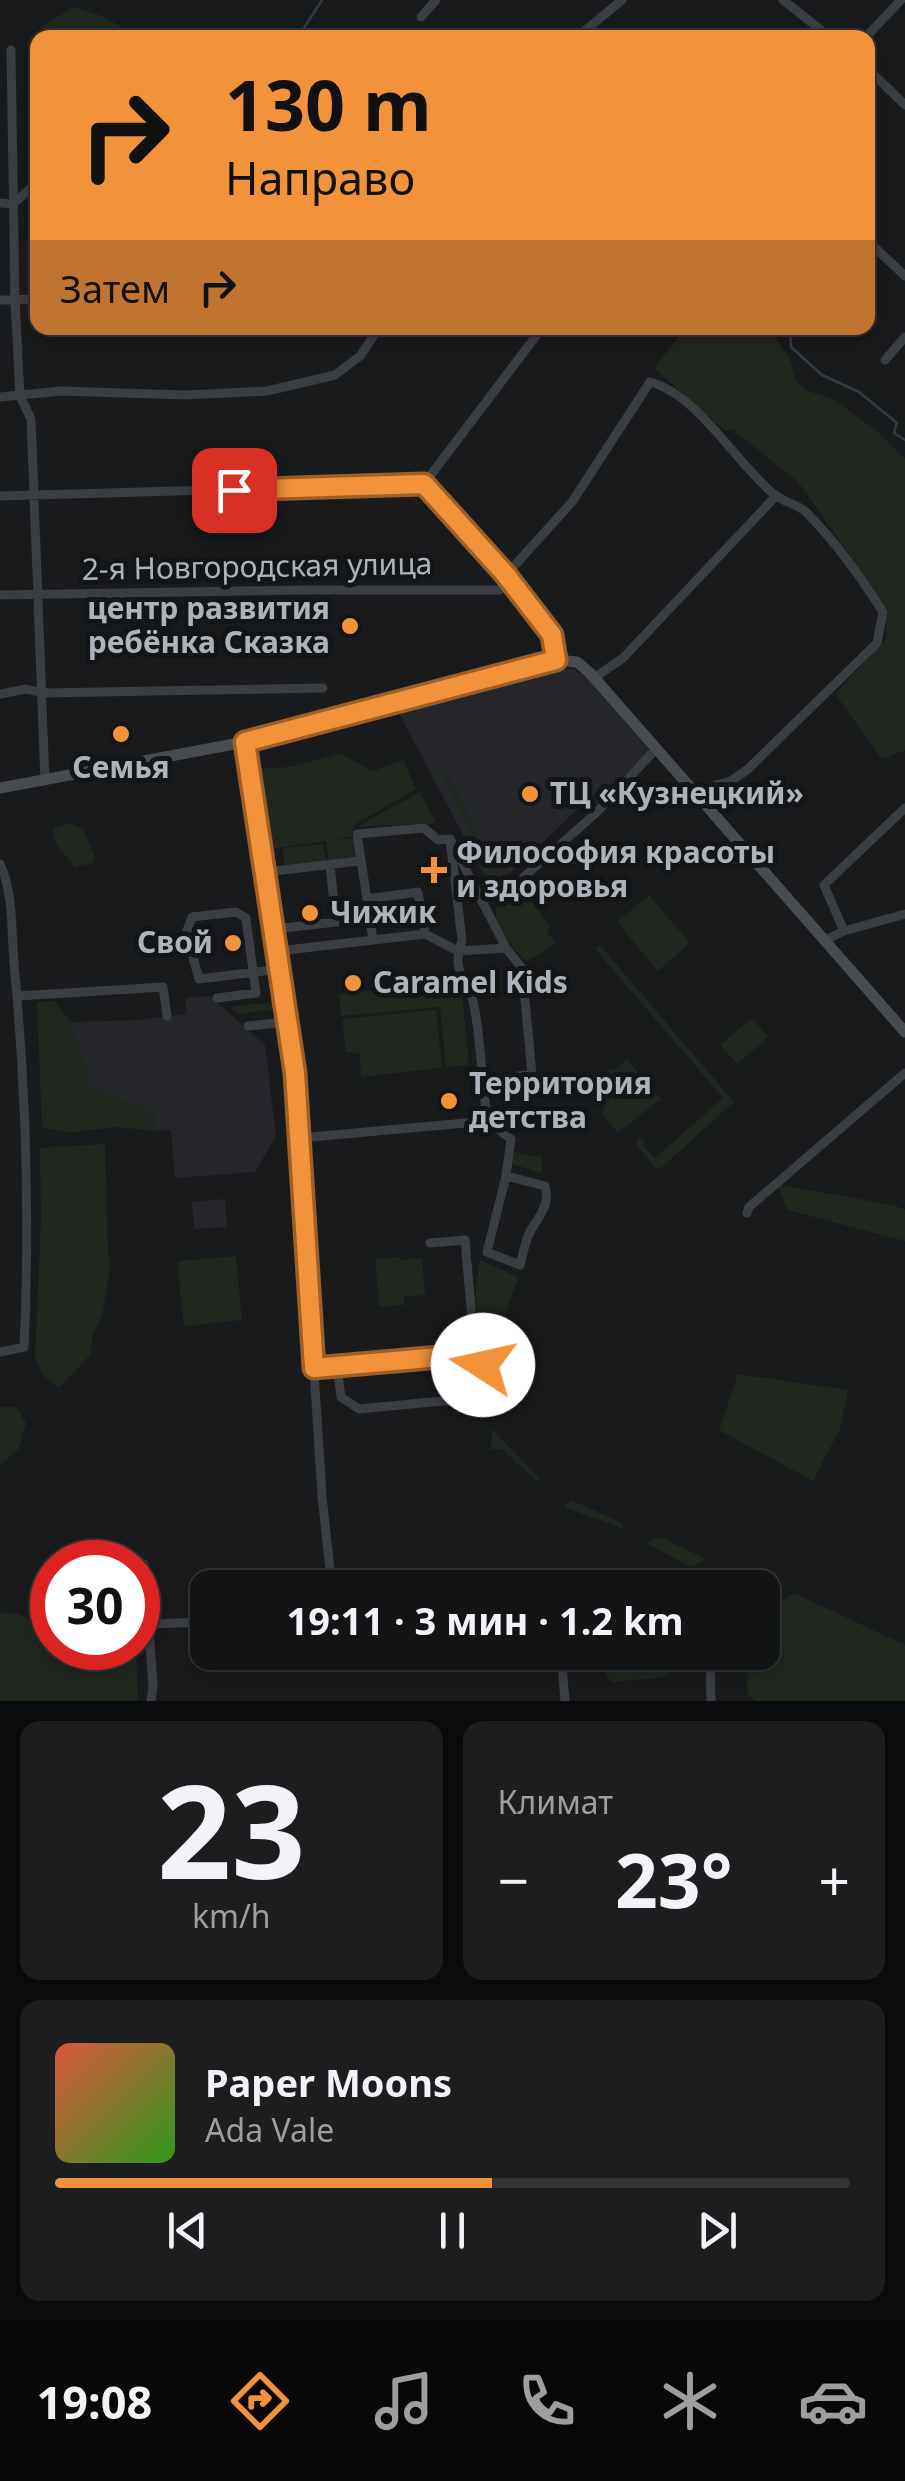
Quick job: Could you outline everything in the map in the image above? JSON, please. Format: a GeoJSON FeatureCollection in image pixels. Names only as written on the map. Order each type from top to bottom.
{"type":"FeatureCollection","features":[{"type":"Feature","properties":{"kind":"main road"},"geometry":{"type":"LineString","coordinates":[[0,788],[245,742],[556,660],[576,662],[657,748],[905,1032]]}},
{"type":"Feature","properties":{"kind":"street"},"geometry":{"type":"LineString","coordinates":[[421,18],[436,0]]}},
{"type":"Feature","properties":{"kind":"street"},"geometry":{"type":"LineString","coordinates":[[586,30],[622,0]]}},
{"type":"Feature","properties":{"kind":"street"},"geometry":{"type":"LineString","coordinates":[[783,0],[821,30]]}},
{"type":"Feature","properties":{"kind":"street"},"geometry":{"type":"LineString","coordinates":[[873,30],[901,0]]}},
{"type":"Feature","properties":{"kind":"street"},"geometry":{"type":"LineString","coordinates":[[11,50],[14,300],[20,396],[31,419],[36,495],[45,782]]}},
{"type":"Feature","properties":{"kind":"street"},"geometry":{"type":"LineString","coordinates":[[875,76],[905,106]]}},
{"type":"Feature","properties":{"kind":"street"},"geometry":{"type":"LineString","coordinates":[[0,202],[12,204],[30,190]]}},
{"type":"Feature","properties":{"kind":"street"},"geometry":{"type":"LineString","coordinates":[[875,248],[905,276]]}},
{"type":"Feature","properties":{"kind":"street"},"geometry":{"type":"LineString","coordinates":[[0,300],[30,299]]}},
{"type":"Feature","properties":{"kind":"street"},"geometry":{"type":"LineString","coordinates":[[0,396],[61,391],[185,395],[268,391],[335,375],[360,356],[375,335]]}},
{"type":"Feature","properties":{"kind":"street"},"geometry":{"type":"LineString","coordinates":[[424,484],[537,335]]}},
{"type":"Feature","properties":{"kind":"street"},"geometry":{"type":"LineString","coordinates":[[885,360],[905,337]]}},
{"type":"Feature","properties":{"kind":"street"},"geometry":{"type":"LineString","coordinates":[[509,579],[572,502],[650,382],[662,386],[694,411],[776,496],[804,510],[857,571],[882,612],[877,643],[748,769],[731,780],[694,791]]}},
{"type":"Feature","properties":{"kind":"street"},"geometry":{"type":"LineString","coordinates":[[0,496],[424,484],[509,579],[552,635],[556,660]]}},
{"type":"Feature","properties":{"kind":"street"},"geometry":{"type":"LineString","coordinates":[[594,678],[623,658],[776,496]]}},
{"type":"Feature","properties":{"kind":"street","name":"2-я Новгородская улица"},"geometry":{"type":"LineString","coordinates":[[0,595],[499,590],[509,579]]}},
{"type":"Feature","properties":{"kind":"street"},"geometry":{"type":"LineString","coordinates":[[0,694],[26,689],[42,694],[322,688]]}},
{"type":"Feature","properties":{"kind":"street"},"geometry":{"type":"LineString","coordinates":[[245,742],[288,1022],[300,1138],[330,1570]]}},
{"type":"Feature","properties":{"kind":"street"},"geometry":{"type":"LineString","coordinates":[[518,882],[596,813],[657,748]]}},
{"type":"Feature","properties":{"kind":"street"},"geometry":{"type":"LineString","coordinates":[[844,930],[824,885],[905,808]]}},
{"type":"Feature","properties":{"kind":"street"},"geometry":{"type":"LineString","coordinates":[[373,940],[357,834],[424,828],[438,840],[450,839]]}},
{"type":"Feature","properties":{"kind":"street"},"geometry":{"type":"LineString","coordinates":[[450,839],[506,948],[522,968],[532,1074],[483,1081]]}},
{"type":"Feature","properties":{"kind":"street"},"geometry":{"type":"LineString","coordinates":[[450,839],[462,940],[458,951],[459,976],[472,997],[487,1121]]}},
{"type":"Feature","properties":{"kind":"street"},"geometry":{"type":"LineString","coordinates":[[266,872],[359,861]]}},
{"type":"Feature","properties":{"kind":"street"},"geometry":{"type":"LineString","coordinates":[[0,864],[10,901],[18,996],[25,1130],[26,1309],[24,1347],[0,1352]]}},
{"type":"Feature","properties":{"kind":"street"},"geometry":{"type":"LineString","coordinates":[[275,929],[336,922],[330,865]]}},
{"type":"Feature","properties":{"kind":"street"},"geometry":{"type":"LineString","coordinates":[[367,899],[418,892],[425,934]]}},
{"type":"Feature","properties":{"kind":"street"},"geometry":{"type":"LineString","coordinates":[[216,998],[256,993],[254,972],[247,924],[242,914],[192,917],[186,933],[199,979],[254,972],[280,968]]}},
{"type":"Feature","properties":{"kind":"street"},"geometry":{"type":"LineString","coordinates":[[826,940],[844,930],[905,914]]}},
{"type":"Feature","properties":{"kind":"street"},"geometry":{"type":"LineString","coordinates":[[278,951],[425,934],[458,951],[506,948]]}},
{"type":"Feature","properties":{"kind":"street"},"geometry":{"type":"LineString","coordinates":[[18,996],[163,986],[167,1016]]}},
{"type":"Feature","properties":{"kind":"street"},"geometry":{"type":"LineString","coordinates":[[248,1026],[288,1022]]}},
{"type":"Feature","properties":{"kind":"street"},"geometry":{"type":"LineString","coordinates":[[747,1213],[749,1207],[905,1073]]}},
{"type":"Feature","properties":{"kind":"street"},"geometry":{"type":"LineString","coordinates":[[300,1138],[487,1121],[511,1139],[488,1252],[520,1264],[548,1193],[545,1186],[506,1176]]}},
{"type":"Feature","properties":{"kind":"street"},"geometry":{"type":"LineString","coordinates":[[337,1366],[343,1400],[356,1409],[474,1398],[483,1365],[475,1354],[465,1240],[430,1243]]}},
{"type":"Feature","properties":{"kind":"street"},"geometry":{"type":"LineString","coordinates":[[314,1368],[475,1354]]}},
{"type":"Feature","properties":{"kind":"street"},"geometry":{"type":"LineString","coordinates":[[160,1624],[190,1623]]}},
{"type":"Feature","properties":{"kind":"street"},"geometry":{"type":"LineString","coordinates":[[151,1670],[152,1701]]}},
{"type":"Feature","properties":{"kind":"street"},"geometry":{"type":"LineString","coordinates":[[562,1670],[565,1701]]}},
{"type":"Feature","properties":{"kind":"street"},"geometry":{"type":"LineString","coordinates":[[710,1670],[711,1701]]}},
{"type":"Feature","properties":{"kind":"shaded area"},"geometry":{"type":"Polygon","coordinates":[[[74,7],[127,30],[42,30],[42,26],[74,7]]]}},
{"type":"Feature","properties":{"kind":"shaded area"},"geometry":{"type":"Polygon","coordinates":[[[680,335],[773,335],[805,390],[833,399],[878,432],[905,459],[905,750],[882,759],[835,694],[886,639],[887,608],[798,482],[732,429],[725,431],[654,368],[680,335]]]}},
{"type":"Feature","properties":{"kind":"shaded area"},"geometry":{"type":"Polygon","coordinates":[[[559,668],[586,676],[650,750],[586,814],[580,807],[492,890],[399,713],[559,668]]]}},
{"type":"Feature","properties":{"kind":"shaded area"},"geometry":{"type":"Polygon","coordinates":[[[340,753],[373,771],[403,760],[416,789],[354,825],[351,837],[334,840],[355,838],[358,860],[329,863],[326,841],[269,849],[257,768],[291,767],[340,753]]]}},
{"type":"Feature","properties":{"kind":"shaded area"},"geometry":{"type":"Polygon","coordinates":[[[448,773],[502,879],[497,883],[441,774],[448,773]]]}},
{"type":"Feature","properties":{"kind":"shaded area"},"geometry":{"type":"Polygon","coordinates":[[[420,792],[436,823],[356,827],[420,792]]]}},
{"type":"Feature","properties":{"kind":"shaded area"},"geometry":{"type":"Polygon","coordinates":[[[69,823],[83,829],[95,857],[93,863],[75,867],[57,845],[53,828],[69,823]]]}},
{"type":"Feature","properties":{"kind":"shaded area"},"geometry":{"type":"Polygon","coordinates":[[[323,844],[326,863],[285,867],[283,848],[323,844]]]}},
{"type":"Feature","properties":{"kind":"shaded area"},"geometry":{"type":"Polygon","coordinates":[[[517,892],[536,907],[556,943],[527,961],[508,941],[496,915],[500,904],[517,892]]]}},
{"type":"Feature","properties":{"kind":"shaded area"},"geometry":{"type":"Polygon","coordinates":[[[649,895],[690,943],[658,971],[617,922],[649,895]]]}},
{"type":"Feature","properties":{"kind":"shaded area"},"geometry":{"type":"Polygon","coordinates":[[[600,945],[734,1102],[660,1169],[636,1145],[640,1136],[655,1158],[723,1098],[595,949],[600,945]]]}},
{"type":"Feature","properties":{"kind":"shaded area"},"geometry":{"type":"Polygon","coordinates":[[[273,976],[279,980],[280,1009],[238,1014],[230,1007],[275,1002],[273,976]]]}},
{"type":"Feature","properties":{"kind":"shaded area"},"geometry":{"type":"Polygon","coordinates":[[[461,982],[469,1065],[446,1067],[440,1007],[341,1016],[339,994],[461,982]]]}},
{"type":"Feature","properties":{"kind":"shaded area"},"geometry":{"type":"Polygon","coordinates":[[[210,996],[265,1045],[276,1136],[255,1172],[175,1178],[171,1130],[155,1131],[153,1113],[91,1087],[71,1022],[186,1014],[185,998],[210,996]]]}},
{"type":"Feature","properties":{"kind":"shaded area"},"geometry":{"type":"Polygon","coordinates":[[[54,1001],[71,1022],[91,1086],[153,1113],[155,1131],[116,1127],[68,1133],[42,1127],[37,1002],[54,1001]]]}},
{"type":"Feature","properties":{"kind":"shaded area"},"geometry":{"type":"Polygon","coordinates":[[[436,1010],[442,1068],[361,1077],[360,1053],[346,1052],[342,1019],[436,1010]]]}},
{"type":"Feature","properties":{"kind":"shaded area"},"geometry":{"type":"Polygon","coordinates":[[[752,1018],[768,1037],[737,1064],[720,1045],[752,1018]]]}},
{"type":"Feature","properties":{"kind":"shaded area"},"geometry":{"type":"Polygon","coordinates":[[[627,1059],[661,1099],[618,1133],[603,1115],[606,1071],[614,1070],[627,1059]]]}},
{"type":"Feature","properties":{"kind":"shaded area"},"geometry":{"type":"Polygon","coordinates":[[[105,1144],[111,1261],[102,1316],[93,1334],[90,1355],[59,1388],[41,1373],[35,1356],[40,1148],[105,1144]]]}},
{"type":"Feature","properties":{"kind":"shaded area"},"geometry":{"type":"Polygon","coordinates":[[[513,1152],[542,1157],[542,1173],[512,1164],[513,1152]]]}},
{"type":"Feature","properties":{"kind":"shaded area"},"geometry":{"type":"Polygon","coordinates":[[[778,1185],[894,1205],[905,1210],[905,1241],[787,1210],[778,1185]]]}},
{"type":"Feature","properties":{"kind":"shaded area"},"geometry":{"type":"Polygon","coordinates":[[[225,1199],[227,1227],[194,1229],[192,1202],[225,1199]]]}},
{"type":"Feature","properties":{"kind":"shaded area"},"geometry":{"type":"Polygon","coordinates":[[[236,1256],[242,1320],[184,1326],[177,1261],[236,1256]]]}},
{"type":"Feature","properties":{"kind":"shaded area"},"geometry":{"type":"Polygon","coordinates":[[[422,1258],[425,1295],[404,1297],[404,1305],[379,1307],[375,1259],[422,1258]]]}},
{"type":"Feature","properties":{"kind":"shaded area"},"geometry":{"type":"Polygon","coordinates":[[[480,1260],[518,1277],[495,1347],[481,1333],[478,1321],[480,1260]]]}},
{"type":"Feature","properties":{"kind":"shaded area"},"geometry":{"type":"Polygon","coordinates":[[[738,1374],[848,1390],[840,1429],[813,1481],[719,1430],[738,1374]]]}},
{"type":"Feature","properties":{"kind":"shaded area"},"geometry":{"type":"Polygon","coordinates":[[[0,1407],[16,1407],[26,1423],[19,1449],[0,1465],[0,1407]]]}},
{"type":"Feature","properties":{"kind":"shaded area"},"geometry":{"type":"Polygon","coordinates":[[[492,1429],[540,1479],[535,1480],[502,1449],[491,1449],[492,1429]]]}},
{"type":"Feature","properties":{"kind":"shaded area"},"geometry":{"type":"Polygon","coordinates":[[[571,1500],[620,1522],[626,1530],[564,1507],[571,1500]]]}},
{"type":"Feature","properties":{"kind":"shaded area"},"geometry":{"type":"Polygon","coordinates":[[[660,1537],[706,1559],[691,1567],[645,1543],[660,1537]]]}},
{"type":"Feature","properties":{"kind":"shaded area"},"geometry":{"type":"Polygon","coordinates":[[[794,1593],[905,1645],[905,1701],[755,1701],[747,1693],[748,1670],[780,1670],[780,1602],[794,1593]]]}},
{"type":"Feature","properties":{"kind":"shaded area"},"geometry":{"type":"Polygon","coordinates":[[[0,1613],[18,1614],[30,1621],[30,1670],[137,1670],[138,1701],[0,1701],[0,1613]]]}},
{"type":"Feature","properties":{"kind":"shaded area"},"geometry":{"type":"Polygon","coordinates":[[[605,1670],[672,1670],[666,1677],[613,1682],[606,1677],[605,1670]]]}},
{"type":"Feature","properties":{"kind":"waterway"},"geometry":{"type":"LineString","coordinates":[[303,30],[322,0]]}},
{"type":"Feature","properties":{"kind":"waterway"},"geometry":{"type":"LineString","coordinates":[[790,335],[791,347],[822,375],[859,392],[897,423],[894,433],[905,440]]}},
{"type":"Feature","properties":{"kind":"place","name":"центр развития ребёнка Сказка"},"geometry":{"type":"Point","coordinates":[350,626]}},
{"type":"Feature","properties":{"kind":"place","name":"Семья"},"geometry":{"type":"Point","coordinates":[121,734]}},
{"type":"Feature","properties":{"kind":"place","name":"ТЦ «Кузнецкий»"},"geometry":{"type":"Point","coordinates":[530,794]}},
{"type":"Feature","properties":{"kind":"place","name":"Философия красоты и здоровья"},"geometry":{"type":"Point","coordinates":[434,870]}},
{"type":"Feature","properties":{"kind":"place","name":"Чижик"},"geometry":{"type":"Point","coordinates":[310,913]}},
{"type":"Feature","properties":{"kind":"place","name":"Свой"},"geometry":{"type":"Point","coordinates":[233,943]}},
{"type":"Feature","properties":{"kind":"place","name":"Caramel Kids"},"geometry":{"type":"Point","coordinates":[353,983]}},
{"type":"Feature","properties":{"kind":"place","name":"Территория детства"},"geometry":{"type":"Point","coordinates":[449,1101]}},
{"type":"Feature","properties":{"kind":"route"},"geometry":{"type":"LineString","coordinates":[[234,490],[424,484],[506,575],[552,635],[556,660],[245,742],[295,1073],[314,1368],[475,1354],[483,1365]]}}]}
